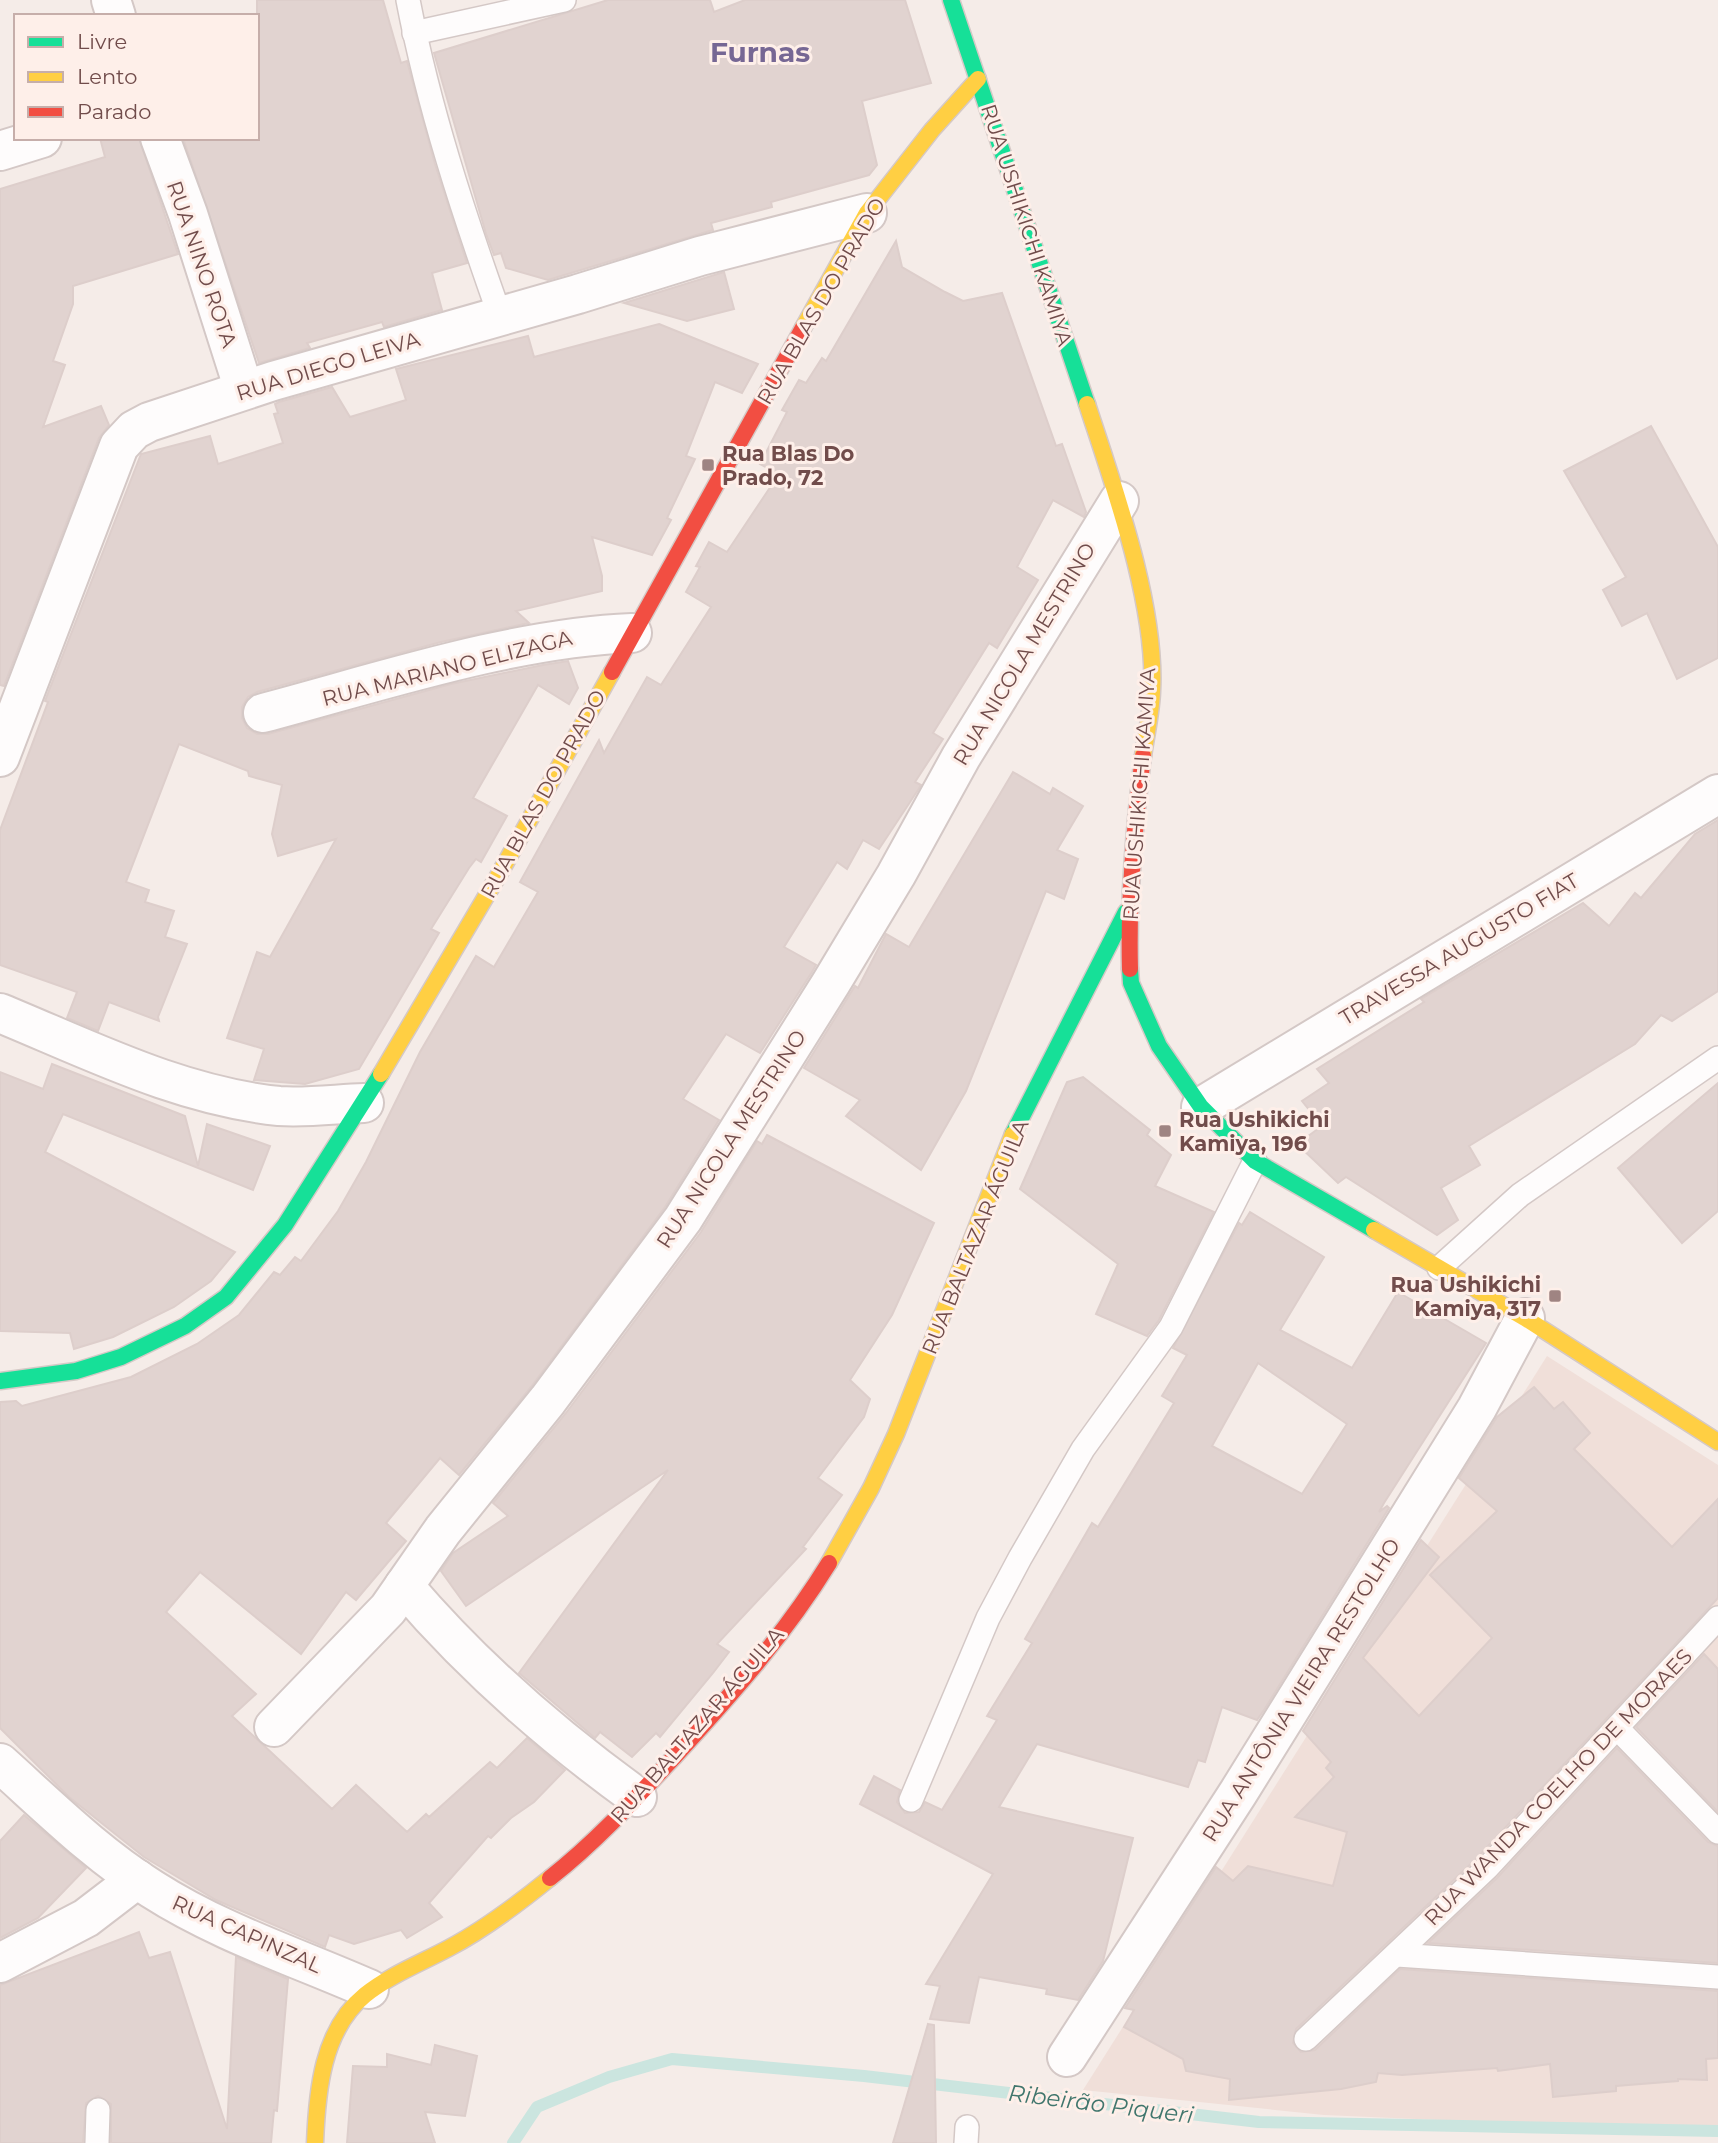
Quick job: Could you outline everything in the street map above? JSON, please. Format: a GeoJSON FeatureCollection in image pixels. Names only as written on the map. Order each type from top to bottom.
{"type":"FeatureCollection","features":[{"type":"Feature","properties":{"kind":"street","name":"RUA USHIKICHI KAMIYA"},"geometry":{"type":"LineString","coordinates":[[951,0],[1119,501],[1148,627],[1152,691],[1131,847],[1128,908],[1131,983],[1158,1046],[1201,1107],[1255,1161],[1525,1318],[1718,1442]]}},
{"type":"Feature","properties":{"kind":"street","name":"RUA BLAS DO PRADO"},"geometry":{"type":"LineString","coordinates":[[0,1381],[76,1371],[121,1357],[185,1326],[226,1297],[285,1225],[364,1103],[501,871],[867,213],[932,130],[978,79]]}},
{"type":"Feature","properties":{"kind":"street"},"geometry":{"type":"LineString","coordinates":[[0,151],[36,140]]}},
{"type":"Feature","properties":{"kind":"street","name":"RUA NINO ROTA"},"geometry":{"type":"LineString","coordinates":[[161,140],[188,214],[244,390]]}},
{"type":"Feature","properties":{"kind":"street","name":"RUA DIEGO LEIVA"},"geometry":{"type":"LineString","coordinates":[[0,757],[119,446],[134,430],[149,422],[244,390],[744,244],[867,213]]}},
{"type":"Feature","properties":{"kind":"street","name":"RUA NICOLA MESTRINO"},"geometry":{"type":"LineString","coordinates":[[274,1727],[360,1640],[404,1586],[443,1530],[578,1362],[683,1219],[850,951],[975,734],[1119,501]]}},
{"type":"Feature","properties":{"kind":"street","name":"RUA MARIANO ELIZAGA"},"geometry":{"type":"LineString","coordinates":[[263,713],[431,668],[581,635],[632,633]]}},
{"type":"Feature","properties":{"kind":"street","name":"TRAVESSA AUGUSTO FIAT"},"geometry":{"type":"LineString","coordinates":[[1201,1107],[1718,794]]}},
{"type":"Feature","properties":{"kind":"street","name":"RUA BALTAZAR ÁGUILA"},"geometry":{"type":"LineString","coordinates":[[315,2143],[318,2093],[327,2050],[337,2029],[369,1989],[402,1974],[483,1927],[570,1861],[637,1797],[762,1658],[812,1589],[854,1519],[949,1306],[1004,1154],[1128,908]]}},
{"type":"Feature","properties":{"kind":"street"},"geometry":{"type":"LineString","coordinates":[[0,1013],[163,1080],[242,1101],[282,1106],[364,1103]]}},
{"type":"Feature","properties":{"kind":"street","name":"RUA ANTÔNIA VIEIRA RESTOLHO"},"geometry":{"type":"LineString","coordinates":[[1067,2057],[1238,1793],[1477,1408],[1525,1318]]}},
{"type":"Feature","properties":{"kind":"street"},"geometry":{"type":"LineString","coordinates":[[404,1586],[441,1630],[497,1685],[587,1761],[637,1797]]}},
{"type":"Feature","properties":{"kind":"street","name":"RUA CAPINZAL"},"geometry":{"type":"LineString","coordinates":[[0,1763],[137,1879],[228,1930],[369,1989]]}},
{"type":"Feature","properties":{"kind":"street"},"geometry":{"type":"LineString","coordinates":[[0,1963],[86,1918],[137,1879]]}},
{"type":"Feature","properties":{"kind":"lane"},"geometry":{"type":"LineString","coordinates":[[408,0],[446,159],[500,316]]}},
{"type":"Feature","properties":{"kind":"lane"},"geometry":{"type":"LineString","coordinates":[[414,33],[564,0]]}},
{"type":"Feature","properties":{"kind":"lane"},"geometry":{"type":"LineString","coordinates":[[1439,1268],[1520,1195],[1718,1058]]}},
{"type":"Feature","properties":{"kind":"lane"},"geometry":{"type":"LineString","coordinates":[[911,1800],[988,1618],[1020,1558],[1083,1449],[1171,1327],[1255,1161]]}},
{"type":"Feature","properties":{"kind":"lane","name":"RUA WANDA COELHO DE MORAES"},"geometry":{"type":"LineString","coordinates":[[1306,2039],[1488,1868],[1718,1618]]}},
{"type":"Feature","properties":{"kind":"lane"},"geometry":{"type":"LineString","coordinates":[[1618,1729],[1718,1832]]}},
{"type":"Feature","properties":{"kind":"lane","name":"RUA WANDA COELHO DE MORAES"},"geometry":{"type":"LineString","coordinates":[[1397,1955],[1718,1977]]}},
{"type":"Feature","properties":{"kind":"lane"},"geometry":{"type":"LineString","coordinates":[[97,2143],[98,2110]]}},
{"type":"Feature","properties":{"kind":"shaded area"},"geometry":{"type":"Polygon","coordinates":[[[1547,1356],[1718,1465],[1718,2132],[1324,2115],[1083,2090],[1547,1356]]]}},
{"type":"Feature","properties":{"kind":"building"},"geometry":{"type":"Polygon","coordinates":[[[257,0],[383,0],[401,63],[407,61],[435,164],[467,263],[432,273],[442,310],[384,327],[382,322],[307,343],[310,348],[259,363],[184,140],[259,140],[257,0]]]}},
{"type":"Feature","properties":{"kind":"building"},"geometry":{"type":"Polygon","coordinates":[[[608,0],[710,0],[714,12],[745,0],[905,0],[931,83],[862,101],[877,165],[869,175],[771,202],[772,207],[711,223],[713,230],[548,280],[506,268],[501,253],[494,255],[486,234],[434,53],[608,0]]]}},
{"type":"Feature","properties":{"kind":"building"},"geometry":{"type":"Polygon","coordinates":[[[101,140],[140,140],[178,254],[73,286],[73,304],[53,361],[65,365],[43,427],[101,406],[109,425],[99,438],[4,686],[0,685],[0,189],[105,157],[101,140]]]}},
{"type":"Feature","properties":{"kind":"building"},"geometry":{"type":"Polygon","coordinates":[[[896,241],[902,267],[963,301],[1002,293],[1056,446],[1062,444],[1086,512],[1084,517],[1053,500],[1017,567],[1038,580],[997,648],[989,643],[933,733],[943,739],[915,782],[921,785],[918,790],[879,849],[863,840],[847,869],[837,862],[784,947],[816,965],[812,972],[760,1053],[726,1034],[683,1099],[719,1120],[665,1207],[531,1387],[459,1475],[440,1458],[386,1523],[406,1541],[356,1600],[346,1592],[301,1654],[200,1572],[166,1612],[256,1694],[232,1716],[332,1809],[356,1785],[407,1832],[426,1814],[429,1817],[490,1762],[497,1768],[527,1738],[565,1770],[534,1802],[511,1818],[491,1838],[488,1836],[429,1903],[442,1917],[407,1938],[401,1930],[354,1944],[329,1935],[325,1947],[216,1900],[144,1857],[69,1797],[0,1728],[0,1402],[16,1401],[22,1406],[131,1377],[197,1344],[239,1315],[274,1272],[280,1275],[295,1257],[301,1261],[338,1211],[366,1162],[420,1052],[476,956],[494,967],[538,892],[520,882],[599,740],[604,753],[647,677],[661,685],[711,607],[686,592],[700,567],[696,566],[709,542],[727,552],[779,474],[760,464],[787,412],[782,410],[799,380],[806,383],[822,358],[826,361],[896,241]]]}},
{"type":"Feature","properties":{"kind":"building"},"geometry":{"type":"Polygon","coordinates":[[[724,272],[734,309],[687,321],[624,303],[724,272]]]}},
{"type":"Feature","properties":{"kind":"building"},"geometry":{"type":"Polygon","coordinates":[[[659,324],[758,364],[742,393],[715,382],[686,456],[695,459],[667,518],[671,520],[652,555],[592,537],[602,576],[602,591],[516,611],[529,623],[441,642],[257,692],[248,697],[242,707],[242,718],[247,728],[257,734],[268,734],[451,684],[568,661],[578,688],[569,704],[538,685],[473,798],[507,816],[481,862],[476,859],[469,868],[431,929],[439,933],[359,1069],[305,1084],[254,1080],[264,1049],[227,1038],[257,952],[270,957],[336,839],[278,856],[272,834],[282,785],[249,776],[248,771],[179,744],[126,882],[149,890],[145,902],[174,911],[165,937],[187,944],[158,1017],[159,1021],[109,1002],[98,1031],[67,1018],[77,992],[0,965],[0,830],[48,702],[45,701],[141,454],[210,436],[218,464],[283,443],[274,414],[278,413],[275,404],[279,402],[332,387],[350,417],[406,400],[396,369],[528,336],[534,357],[659,324]]]}},
{"type":"Feature","properties":{"kind":"building"},"geometry":{"type":"Polygon","coordinates":[[[1651,426],[1718,547],[1718,658],[1677,679],[1647,613],[1622,626],[1603,590],[1626,577],[1564,471],[1651,426]]]}},
{"type":"Feature","properties":{"kind":"building"},"geometry":{"type":"Polygon","coordinates":[[[1013,772],[1050,794],[1053,788],[1083,806],[1057,850],[1078,859],[1064,899],[1046,891],[966,1091],[921,1170],[846,1116],[860,1100],[804,1068],[855,986],[858,988],[886,934],[909,947],[1013,772]]]}},
{"type":"Feature","properties":{"kind":"building"},"geometry":{"type":"Polygon","coordinates":[[[1718,820],[1718,991],[1672,1021],[1661,1015],[1635,1044],[1469,1146],[1480,1165],[1441,1188],[1458,1220],[1437,1235],[1346,1177],[1338,1183],[1297,1144],[1322,1126],[1302,1101],[1329,1083],[1317,1069],[1424,1002],[1421,999],[1583,903],[1609,926],[1635,893],[1641,898],[1695,834],[1718,820]]]}},
{"type":"Feature","properties":{"kind":"building"},"geometry":{"type":"Polygon","coordinates":[[[52,1064],[185,1116],[198,1166],[207,1124],[270,1146],[253,1190],[63,1114],[45,1152],[235,1252],[211,1281],[174,1307],[113,1337],[74,1349],[70,1333],[0,1331],[0,1072],[43,1089],[52,1064]]]}},
{"type":"Feature","properties":{"kind":"building"},"geometry":{"type":"Polygon","coordinates":[[[1083,1077],[1150,1130],[1147,1135],[1171,1155],[1155,1186],[1214,1212],[1159,1320],[1147,1336],[1096,1314],[1118,1264],[1020,1189],[1067,1082],[1083,1077]]]}},
{"type":"Feature","properties":{"kind":"building"},"geometry":{"type":"Polygon","coordinates":[[[1718,1083],[1718,1211],[1682,1243],[1618,1168],[1718,1083]]]}},
{"type":"Feature","properties":{"kind":"building"},"geometry":{"type":"Polygon","coordinates":[[[767,1135],[934,1223],[892,1315],[850,1380],[870,1399],[864,1417],[818,1478],[842,1495],[803,1547],[806,1549],[717,1644],[729,1652],[713,1673],[660,1737],[656,1733],[632,1757],[600,1732],[595,1738],[519,1673],[668,1470],[466,1606],[441,1571],[453,1553],[508,1516],[493,1503],[566,1413],[701,1232],[757,1141],[762,1144],[767,1135]]]}},
{"type":"Feature","properties":{"kind":"building"},"geometry":{"type":"Polygon","coordinates":[[[1250,1212],[1324,1257],[1280,1330],[1352,1368],[1398,1292],[1486,1343],[1384,1503],[1379,1512],[1387,1506],[1389,1508],[1264,1710],[1257,1720],[1222,1707],[1205,1762],[1198,1760],[1188,1787],[1037,1744],[999,1807],[1133,1838],[1103,1961],[1078,2000],[1046,1994],[1047,1989],[979,1977],[969,2023],[930,2019],[940,1986],[926,1984],[993,1874],[860,1804],[874,1776],[900,1790],[897,1802],[905,1813],[919,1812],[925,1802],[942,1810],[997,1720],[987,1716],[1032,1643],[1025,1639],[1092,1523],[1098,1527],[1174,1403],[1162,1396],[1187,1355],[1173,1348],[1239,1223],[1242,1225],[1250,1212]],[[1258,1363],[1212,1446],[1302,1494],[1347,1424],[1258,1363]]]}},
{"type":"Feature","properties":{"kind":"building"},"geometry":{"type":"Polygon","coordinates":[[[1534,1387],[1554,1409],[1563,1402],[1590,1433],[1574,1449],[1672,1547],[1718,1499],[1718,1598],[1477,1858],[1296,2029],[1293,2043],[1301,2052],[1315,2050],[1400,1969],[1718,1991],[1718,2058],[1706,2059],[1707,2080],[1678,2079],[1616,2086],[1616,2091],[1553,2097],[1550,2064],[1498,2071],[1497,2068],[1402,2075],[1378,2073],[1376,2082],[1341,2089],[1229,2100],[1230,2079],[1186,2071],[1183,2059],[1124,2027],[1134,2010],[1125,2008],[1216,1867],[1233,1881],[1248,1866],[1333,1886],[1347,1832],[1295,1817],[1334,1777],[1326,1768],[1331,1762],[1303,1731],[1421,1540],[1439,1557],[1363,1658],[1419,1716],[1492,1638],[1430,1575],[1497,1511],[1459,1478],[1497,1417],[1534,1387]]]}},
{"type":"Feature","properties":{"kind":"building"},"geometry":{"type":"Polygon","coordinates":[[[1704,1654],[1718,1669],[1718,1812],[1636,1727],[1704,1654]]]}},
{"type":"Feature","properties":{"kind":"building"},"geometry":{"type":"Polygon","coordinates":[[[1617,1748],[1708,1842],[1718,1846],[1718,1963],[1428,1943],[1497,1878],[1617,1748]]]}},
{"type":"Feature","properties":{"kind":"building"},"geometry":{"type":"Polygon","coordinates":[[[24,1815],[86,1868],[38,1918],[0,1938],[0,1841],[24,1815]]]}},
{"type":"Feature","properties":{"kind":"building"},"geometry":{"type":"Polygon","coordinates":[[[139,1932],[149,1958],[170,1952],[227,2129],[236,1957],[288,1979],[277,2111],[274,2110],[271,2143],[111,2143],[111,2104],[98,2096],[86,2103],[83,2143],[0,2143],[0,1985],[139,1932]]]}},
{"type":"Feature","properties":{"kind":"building"},"geometry":{"type":"Polygon","coordinates":[[[928,2024],[934,2025],[936,2143],[893,2143],[928,2024]]]}},
{"type":"Feature","properties":{"kind":"building"},"geometry":{"type":"Polygon","coordinates":[[[435,2045],[477,2056],[465,2116],[425,2112],[435,2143],[347,2143],[353,2066],[387,2067],[387,2054],[431,2065],[435,2045]]]}},
{"type":"Feature","properties":{"kind":"waterway","name":"Ribeirão Piqueri"},"geometry":{"type":"LineString","coordinates":[[513,2143],[537,2107],[609,2077],[672,2059],[864,2076],[1259,2122],[1718,2131]]}},
{"type":"Feature","properties":{"kind":"traffic: fast"},"geometry":{"type":"LineString","coordinates":[[951,0],[1087,404]]}},
{"type":"Feature","properties":{"kind":"traffic: fast"},"geometry":{"type":"LineString","coordinates":[[1013,1134],[1126,912]]}},
{"type":"Feature","properties":{"kind":"traffic: fast"},"geometry":{"type":"LineString","coordinates":[[1130,969],[1131,983],[1159,1046],[1201,1107],[1255,1161],[1374,1230]]}},
{"type":"Feature","properties":{"kind":"traffic: fast"},"geometry":{"type":"LineString","coordinates":[[0,1381],[76,1371],[121,1357],[185,1326],[226,1297],[285,1225],[381,1074]]}},
{"type":"Feature","properties":{"kind":"traffic: slow"},"geometry":{"type":"LineString","coordinates":[[803,328],[867,213],[932,130],[978,79]]}},
{"type":"Feature","properties":{"kind":"traffic: slow"},"geometry":{"type":"LineString","coordinates":[[1087,404],[1132,547],[1148,622],[1152,692],[1143,756]]}},
{"type":"Feature","properties":{"kind":"traffic: slow"},"geometry":{"type":"LineString","coordinates":[[381,1074],[501,871],[612,672]]}},
{"type":"Feature","properties":{"kind":"traffic: slow"},"geometry":{"type":"LineString","coordinates":[[829,1563],[871,1488],[896,1434],[1013,1134]]}},
{"type":"Feature","properties":{"kind":"traffic: slow"},"geometry":{"type":"LineString","coordinates":[[1374,1230],[1525,1318],[1718,1442]]}},
{"type":"Feature","properties":{"kind":"traffic: slow"},"geometry":{"type":"LineString","coordinates":[[315,2143],[320,2083],[325,2063],[339,2026],[351,2009],[385,1981],[462,1941],[550,1878]]}},
{"type":"Feature","properties":{"kind":"traffic: jam"},"geometry":{"type":"LineString","coordinates":[[612,672],[803,328]]}},
{"type":"Feature","properties":{"kind":"traffic: jam"},"geometry":{"type":"LineString","coordinates":[[1130,969],[1132,862],[1143,756]]}},
{"type":"Feature","properties":{"kind":"traffic: jam"},"geometry":{"type":"LineString","coordinates":[[550,1878],[616,1819],[717,1709],[776,1638],[829,1563]]}},
{"type":"Feature","properties":{"kind":"place","name":"Rua Blas Do Prado, 72"},"geometry":{"type":"Point","coordinates":[708,465]}},
{"type":"Feature","properties":{"kind":"place","name":"Rua Ushikichi Kamiya, 196"},"geometry":{"type":"Point","coordinates":[1165,1131]}},
{"type":"Feature","properties":{"kind":"place","name":"Rua Ushikichi Kamiya, 317"},"geometry":{"type":"Point","coordinates":[1555,1296]}},
{"type":"Feature","properties":{"kind":"district","name":"Furnas"},"geometry":{"type":"Point","coordinates":[760,52]}}]}
